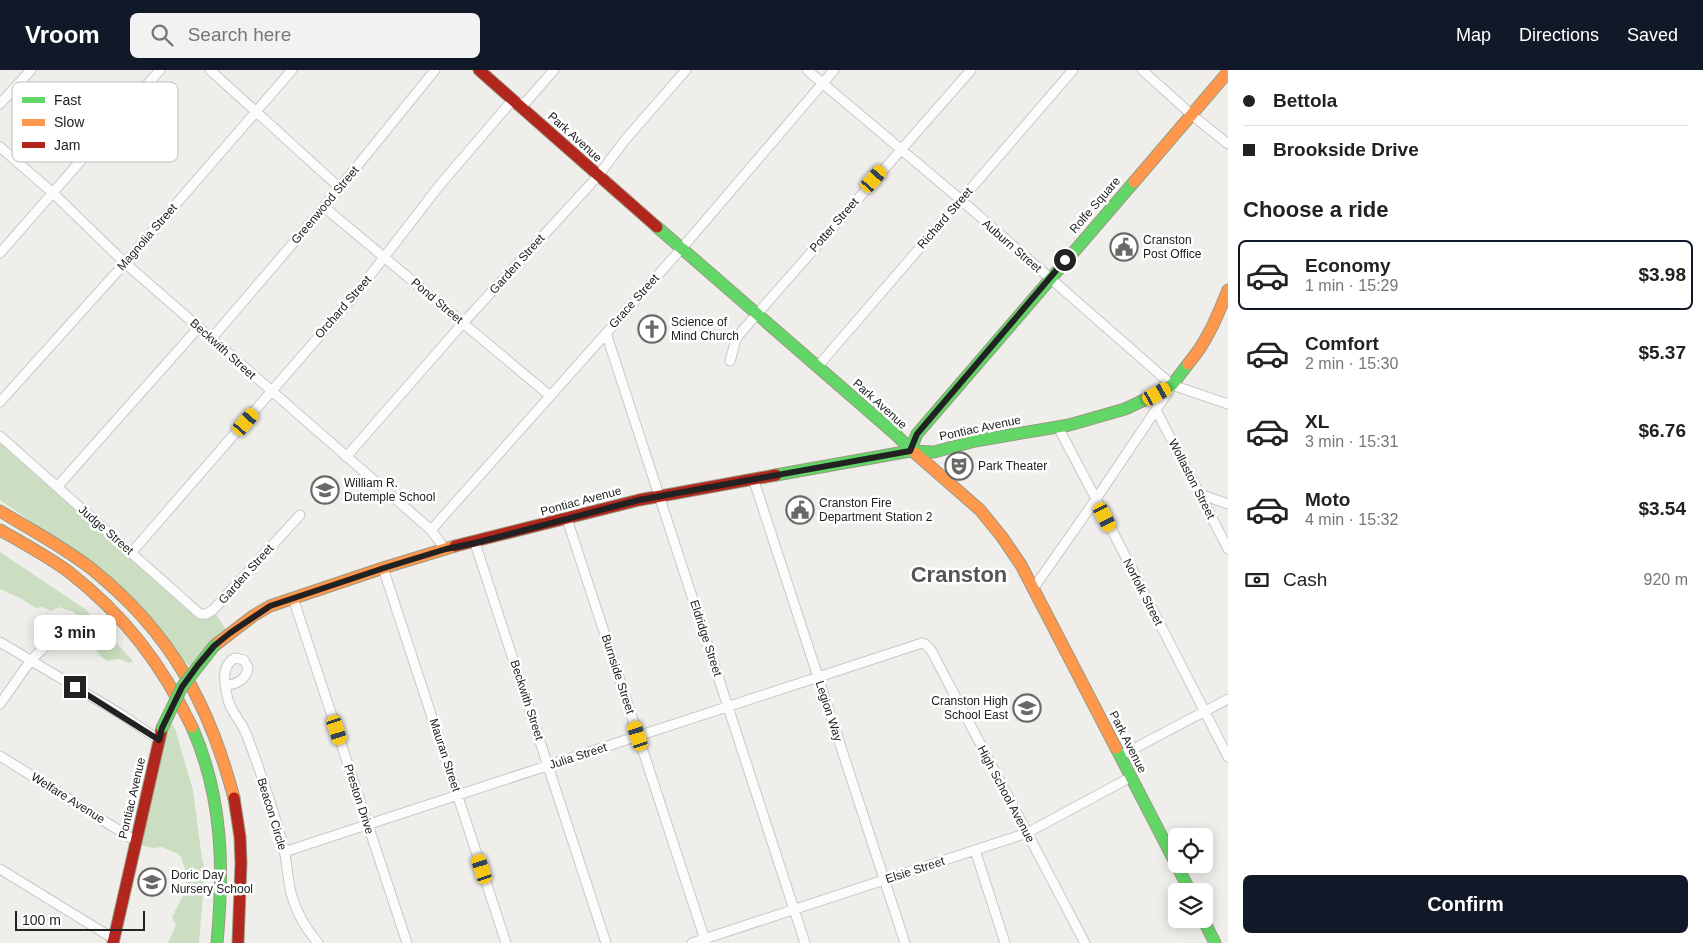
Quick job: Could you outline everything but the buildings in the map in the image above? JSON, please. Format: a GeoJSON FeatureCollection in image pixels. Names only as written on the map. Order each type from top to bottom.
{"type":"FeatureCollection","features":[{"type":"Feature","properties":{"kind":"main road","name":"Park Avenue"},"geometry":{"type":"LineString","coordinates":[[479,70],[894,433],[910,451],[979,509],[992,523],[1021,565],[1186,883]]}},
{"type":"Feature","properties":{"kind":"main road","name":"Rolfe Square"},"geometry":{"type":"LineString","coordinates":[[910,451],[917,434],[1228,72]]}},
{"type":"Feature","properties":{"kind":"main road","name":"Pontiac Avenue"},"geometry":{"type":"LineString","coordinates":[[114,941],[161,734],[182,687],[214,646],[253,616],[270,606],[446,549],[639,500],[910,451],[934,452],[975,441],[1058,427],[1125,409],[1172,385],[1204,343],[1228,291]]}},
{"type":"Feature","properties":{"kind":"main road"},"geometry":{"type":"LineString","coordinates":[[0,504],[92,569],[126,600],[153,629],[181,668],[201,702],[220,745],[232,790],[248,900],[248,943]]}},
{"type":"Feature","properties":{"kind":"main road"},"geometry":{"type":"LineString","coordinates":[[0,511],[52,542]]}},
{"type":"Feature","properties":{"kind":"main road"},"geometry":{"type":"LineString","coordinates":[[0,530],[67,572],[115,612],[137,635],[156,660],[180,700],[204,756],[218,818],[221,879],[217,943]]}},
{"type":"Feature","properties":{"kind":"main road"},"geometry":{"type":"LineString","coordinates":[[238,943],[242,884],[240,838]]}},
{"type":"Feature","properties":{"kind":"main road"},"geometry":{"type":"LineString","coordinates":[[1208,928],[1215,943]]}},
{"type":"Feature","properties":{"kind":"street"},"geometry":{"type":"LineString","coordinates":[[20,82],[31,70]]}},
{"type":"Feature","properties":{"kind":"street"},"geometry":{"type":"LineString","coordinates":[[150,82],[160,70]]}},
{"type":"Feature","properties":{"kind":"street"},"geometry":{"type":"LineString","coordinates":[[210,70],[340,188]]}},
{"type":"Feature","properties":{"kind":"street","name":"Magnolia Street"},"geometry":{"type":"LineString","coordinates":[[0,402],[125,263],[292,70]]}},
{"type":"Feature","properties":{"kind":"street","name":"Greenwood Street"},"geometry":{"type":"LineString","coordinates":[[212,338],[340,188],[435,70]]}},
{"type":"Feature","properties":{"kind":"street","name":"Orchard Street"},"geometry":{"type":"LineString","coordinates":[[132,552],[355,295],[439,186],[510,104],[525,103],[554,70]]}},
{"type":"Feature","properties":{"kind":"street","name":"Garden Street"},"geometry":{"type":"LineString","coordinates":[[346,457],[463,323],[598,176],[625,140],[686,70]]}},
{"type":"Feature","properties":{"kind":"street","name":"Auburn Street"},"geometry":{"type":"LineString","coordinates":[[807,70],[961,200],[1172,385],[1228,404]]}},
{"type":"Feature","properties":{"kind":"street","name":"Grace Street"},"geometry":{"type":"LineString","coordinates":[[431,530],[682,248],[834,70]]}},
{"type":"Feature","properties":{"kind":"street","name":"Potter Street"},"geometry":{"type":"LineString","coordinates":[[730,361],[736,339],[971,70]]}},
{"type":"Feature","properties":{"kind":"street","name":"Richard Street"},"geometry":{"type":"LineString","coordinates":[[818,366],[1073,70]]}},
{"type":"Feature","properties":{"kind":"street"},"geometry":{"type":"LineString","coordinates":[[1142,70],[1228,144]]}},
{"type":"Feature","properties":{"kind":"street"},"geometry":{"type":"LineString","coordinates":[[0,104],[12,91]]}},
{"type":"Feature","properties":{"kind":"street","name":"Beckwith Street"},"geometry":{"type":"LineString","coordinates":[[0,147],[12,157]]}},
{"type":"Feature","properties":{"kind":"street","name":"Beckwith Street"},"geometry":{"type":"LineString","coordinates":[[17,162],[53,193],[125,263],[431,530],[446,549]]}},
{"type":"Feature","properties":{"kind":"street"},"geometry":{"type":"LineString","coordinates":[[0,253],[80,162]]}},
{"type":"Feature","properties":{"kind":"street","name":"Pond Street"},"geometry":{"type":"LineString","coordinates":[[324,207],[385,256],[549,396]]}},
{"type":"Feature","properties":{"kind":"street"},"geometry":{"type":"LineString","coordinates":[[57,487],[200,328]]}},
{"type":"Feature","properties":{"kind":"street","name":"Eldridge Street"},"geometry":{"type":"LineString","coordinates":[[606,333],[805,943]]}},
{"type":"Feature","properties":{"kind":"street"},"geometry":{"type":"LineString","coordinates":[[1033,590],[1172,385]]}},
{"type":"Feature","properties":{"kind":"street","name":"Wollaston Street"},"geometry":{"type":"LineString","coordinates":[[1156,410],[1228,549]]}},
{"type":"Feature","properties":{"kind":"street","name":"Norfolk Street"},"geometry":{"type":"LineString","coordinates":[[1058,427],[1228,757]]}},
{"type":"Feature","properties":{"kind":"street","name":"Judge Street"},"geometry":{"type":"LineString","coordinates":[[0,436],[200,614],[206,614],[213,610]]}},
{"type":"Feature","properties":{"kind":"street","name":"Legion Way"},"geometry":{"type":"LineString","coordinates":[[753,478],[905,943]]}},
{"type":"Feature","properties":{"kind":"street"},"geometry":{"type":"LineString","coordinates":[[1200,494],[1228,504]]}},
{"type":"Feature","properties":{"kind":"street","name":"Garden Street"},"geometry":{"type":"LineString","coordinates":[[213,610],[300,515]]}},
{"type":"Feature","properties":{"kind":"street","name":"Burnside Street"},"geometry":{"type":"LineString","coordinates":[[567,519],[705,941]]}},
{"type":"Feature","properties":{"kind":"street","name":"Beckwith Street"},"geometry":{"type":"LineString","coordinates":[[475,543],[606,943]]}},
{"type":"Feature","properties":{"kind":"street","name":"Mauran Street"},"geometry":{"type":"LineString","coordinates":[[384,568],[506,943]]}},
{"type":"Feature","properties":{"kind":"street","name":"Preston Drive"},"geometry":{"type":"LineString","coordinates":[[294,598],[407,943]]}},
{"type":"Feature","properties":{"kind":"street"},"geometry":{"type":"LineString","coordinates":[[0,704],[31,660],[70,623]]}},
{"type":"Feature","properties":{"kind":"street"},"geometry":{"type":"LineString","coordinates":[[0,642],[119,713],[161,734]]}},
{"type":"Feature","properties":{"kind":"street","name":"Julia Street"},"geometry":{"type":"LineString","coordinates":[[284,852],[918,643],[928,646]]}},
{"type":"Feature","properties":{"kind":"street","name":"High School Avenue"},"geometry":{"type":"LineString","coordinates":[[928,646],[1085,943]]}},
{"type":"Feature","properties":{"kind":"street","name":"Beacon Circle"},"geometry":{"type":"LineString","coordinates":[[226,685],[230,705],[247,734],[284,852],[294,901],[304,925],[318,943]]}},
{"type":"Feature","properties":{"kind":"street"},"geometry":{"type":"LineString","coordinates":[[1120,756],[1228,699]]}},
{"type":"Feature","properties":{"kind":"street","name":"Welfare Avenue"},"geometry":{"type":"LineString","coordinates":[[0,756],[136,841]]}},
{"type":"Feature","properties":{"kind":"street","name":"Elsie Street"},"geometry":{"type":"LineString","coordinates":[[692,943],[705,941],[794,909],[1027,833],[1131,777]]}},
{"type":"Feature","properties":{"kind":"street"},"geometry":{"type":"LineString","coordinates":[[975,850],[1005,943]]}},
{"type":"Feature","properties":{"kind":"street"},"geometry":{"type":"LineString","coordinates":[[0,869],[114,941]]}},
{"type":"Feature","properties":{"kind":"green space"},"geometry":{"type":"Polygon","coordinates":[[[0,438],[202,613],[213,610],[227,631],[193,669],[27,519],[0,500],[0,438]]]}},
{"type":"Feature","properties":{"kind":"green space"},"geometry":{"type":"Polygon","coordinates":[[[0,552],[85,609],[133,661],[129,663],[119,659],[107,661],[103,658],[96,650],[95,633],[74,612],[59,607],[51,611],[43,607],[36,608],[0,589],[0,552]]]}},
{"type":"Feature","properties":{"kind":"green space"},"geometry":{"type":"Polygon","coordinates":[[[167,716],[175,729],[193,790],[205,870],[199,943],[168,943],[176,925],[172,917],[186,890],[185,869],[181,857],[162,847],[152,848],[137,844],[167,716]]]}},
{"type":"Feature","properties":{"kind":"traffic: fast"},"geometry":{"type":"LineString","coordinates":[[910,451],[917,434],[1134,182]]}},
{"type":"Feature","properties":{"kind":"traffic: fast"},"geometry":{"type":"LineString","coordinates":[[657,227],[915,453]]}},
{"type":"Feature","properties":{"kind":"traffic: fast"},"geometry":{"type":"LineString","coordinates":[[776,475],[910,451],[934,452],[975,441],[1069,425],[1125,409],[1157,394],[1172,385],[1188,364]]}},
{"type":"Feature","properties":{"kind":"traffic: fast"},"geometry":{"type":"LineString","coordinates":[[162,728],[182,687],[214,646]]}},
{"type":"Feature","properties":{"kind":"traffic: fast"},"geometry":{"type":"LineString","coordinates":[[192,727],[210,780],[219,833],[220,887],[217,943]]}},
{"type":"Feature","properties":{"kind":"traffic: fast"},"geometry":{"type":"LineString","coordinates":[[1116,748],[1186,883]]}},
{"type":"Feature","properties":{"kind":"traffic: fast"},"geometry":{"type":"LineString","coordinates":[[1208,928],[1215,943]]}},
{"type":"Feature","properties":{"kind":"traffic: slow"},"geometry":{"type":"LineString","coordinates":[[1134,182],[1228,72]]}},
{"type":"Feature","properties":{"kind":"traffic: slow"},"geometry":{"type":"LineString","coordinates":[[1188,364],[1206,338],[1228,290]]}},
{"type":"Feature","properties":{"kind":"traffic: slow"},"geometry":{"type":"LineString","coordinates":[[915,453],[980,510],[1002,537],[1021,565],[1116,748]]}},
{"type":"Feature","properties":{"kind":"traffic: slow"},"geometry":{"type":"LineString","coordinates":[[0,511],[59,546],[93,570],[144,618],[165,644],[199,700],[224,763],[234,798]]}},
{"type":"Feature","properties":{"kind":"traffic: slow"},"geometry":{"type":"LineString","coordinates":[[0,530],[44,555],[69,572],[107,606],[140,642],[154,661],[168,682],[192,727]]}},
{"type":"Feature","properties":{"kind":"traffic: slow"},"geometry":{"type":"LineString","coordinates":[[214,646],[253,616],[270,606],[455,546]]}},
{"type":"Feature","properties":{"kind":"traffic: jam"},"geometry":{"type":"LineString","coordinates":[[479,70],[657,227]]}},
{"type":"Feature","properties":{"kind":"traffic: jam"},"geometry":{"type":"LineString","coordinates":[[455,546],[639,500],[776,475]]}},
{"type":"Feature","properties":{"kind":"traffic: jam"},"geometry":{"type":"LineString","coordinates":[[113,943],[162,728]]}},
{"type":"Feature","properties":{"kind":"traffic: jam"},"geometry":{"type":"LineString","coordinates":[[234,798],[240,837],[241,863],[238,943]]}},
{"type":"Feature","properties":{"kind":"place","name":"Cranston Post Office"},"geometry":{"type":"Point","coordinates":[1124,247]}},
{"type":"Feature","properties":{"kind":"place","name":"Science of Mind Church"},"geometry":{"type":"Point","coordinates":[652,329]}},
{"type":"Feature","properties":{"kind":"place","name":"Park Theater"},"geometry":{"type":"Point","coordinates":[959,466]}},
{"type":"Feature","properties":{"kind":"place","name":"William R. Dutemple School"},"geometry":{"type":"Point","coordinates":[325,490]}},
{"type":"Feature","properties":{"kind":"place","name":"Cranston Fire Department Station 2"},"geometry":{"type":"Point","coordinates":[800,510]}},
{"type":"Feature","properties":{"kind":"place","name":"Cranston High School East"},"geometry":{"type":"Point","coordinates":[1027,708]}},
{"type":"Feature","properties":{"kind":"place","name":"Doric Day Nursery School"},"geometry":{"type":"Point","coordinates":[152,882]}},
{"type":"Feature","properties":{"kind":"district","name":"Cranston"},"geometry":{"type":"Point","coordinates":[959,574]}},
{"type":"Feature","properties":{"kind":"route"},"geometry":{"type":"LineString","coordinates":[[75,687],[159,740],[162,728],[182,687],[198,665],[214,646],[253,616],[270,606],[446,549],[639,500],[719,484],[910,451],[917,434],[1065,260]]}}]}
